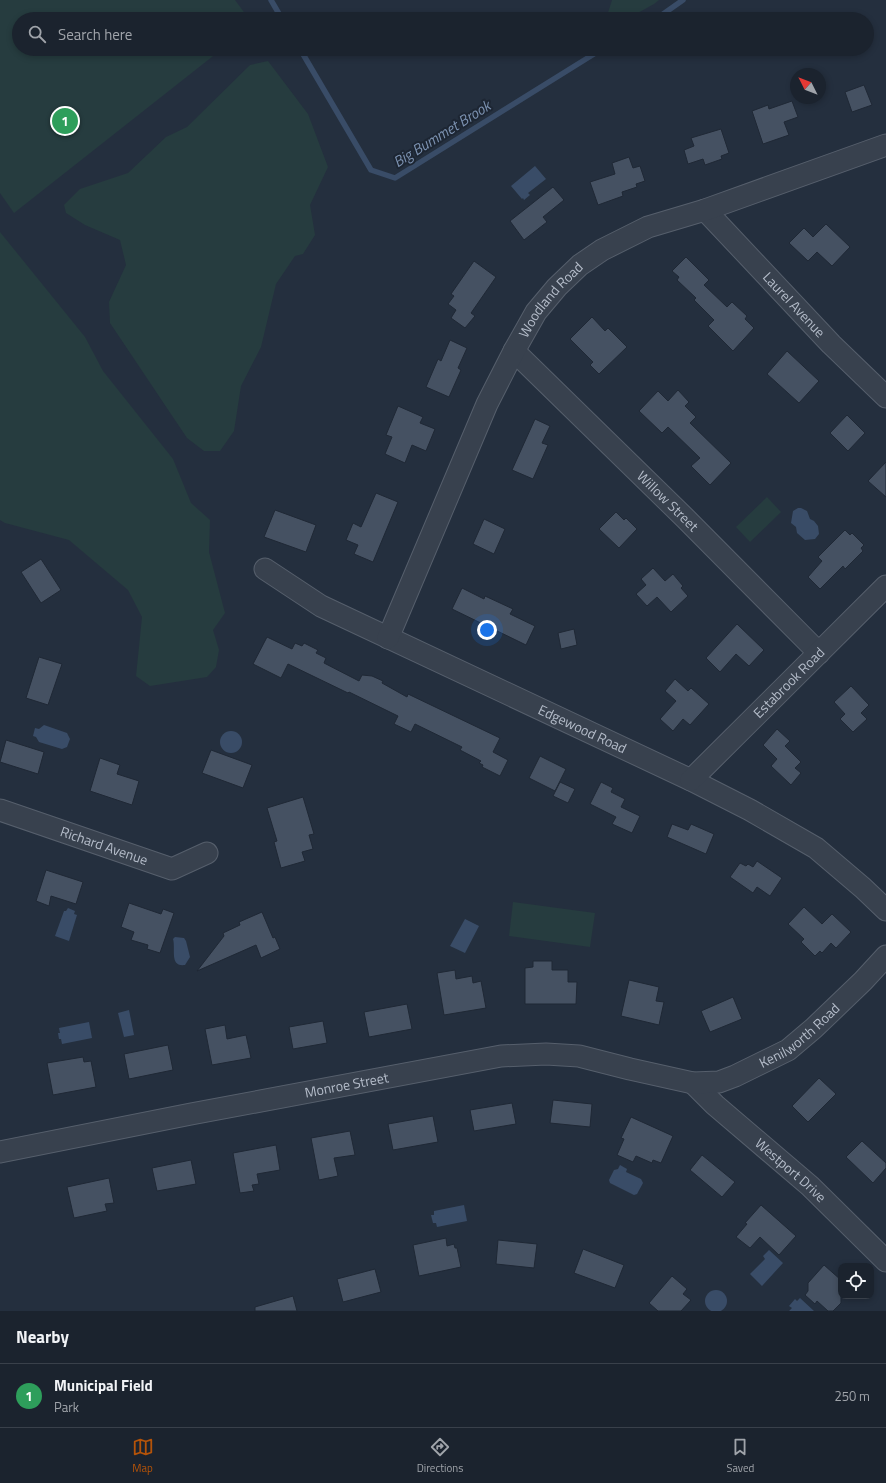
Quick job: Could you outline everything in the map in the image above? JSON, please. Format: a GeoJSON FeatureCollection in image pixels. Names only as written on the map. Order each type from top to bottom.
{"type":"FeatureCollection","features":[{"type":"Feature","properties":{"kind":"street","name":"Woodland Road"},"geometry":{"type":"LineString","coordinates":[[388,638],[487,404],[536,312],[556,287],[580,264],[602,250],[648,227],[706,210],[886,145]]}},
{"type":"Feature","properties":{"kind":"street","name":"Laurel Avenue"},"geometry":{"type":"LineString","coordinates":[[706,210],[831,344],[886,397]]}},
{"type":"Feature","properties":{"kind":"street","name":"Willow Street"},"geometry":{"type":"LineString","coordinates":[[514,351],[689,522],[819,653]]}},
{"type":"Feature","properties":{"kind":"street","name":"Edgewood Road"},"geometry":{"type":"LineString","coordinates":[[265,569],[321,606],[691,780],[750,810],[816,848],[863,888],[886,910]]}},
{"type":"Feature","properties":{"kind":"street","name":"Estabrook Road"},"geometry":{"type":"LineString","coordinates":[[691,780],[886,586]]}},
{"type":"Feature","properties":{"kind":"street","name":"Richard Avenue"},"geometry":{"type":"LineString","coordinates":[[0,810],[172,869],[207,853]]}},
{"type":"Feature","properties":{"kind":"street","name":"Kenilworth Road"},"geometry":{"type":"LineString","coordinates":[[693,1083],[719,1082],[735,1076],[788,1050],[814,1028],[886,956]]}},
{"type":"Feature","properties":{"kind":"street","name":"Monroe Street"},"geometry":{"type":"LineString","coordinates":[[0,1152],[179,1116],[501,1056],[546,1054],[578,1056],[693,1083]]}},
{"type":"Feature","properties":{"kind":"street","name":"Westport Drive"},"geometry":{"type":"LineString","coordinates":[[693,1083],[715,1105],[810,1186],[886,1261]]}},
{"type":"Feature","properties":{"kind":"green space"},"geometry":{"type":"Polygon","coordinates":[[[0,0],[235,0],[244,12],[12,12],[12,56],[213,56],[14,213],[0,193],[0,0]]]}},
{"type":"Feature","properties":{"kind":"green space"},"geometry":{"type":"Polygon","coordinates":[[[612,0],[659,0],[640,12],[608,12],[612,0]]]}},
{"type":"Feature","properties":{"kind":"green space"},"geometry":{"type":"Polygon","coordinates":[[[268,61],[308,114],[328,167],[310,205],[315,235],[303,254],[295,256],[276,284],[261,347],[241,386],[234,431],[220,451],[204,451],[187,438],[110,323],[109,302],[126,265],[120,240],[85,225],[66,213],[64,205],[80,189],[128,173],[166,137],[187,127],[250,65],[268,61]]]}},
{"type":"Feature","properties":{"kind":"green space"},"geometry":{"type":"Polygon","coordinates":[[[0,232],[85,337],[103,371],[173,459],[191,503],[210,520],[209,552],[225,613],[213,630],[219,650],[216,667],[207,677],[150,686],[136,676],[142,617],[128,590],[69,540],[5,523],[0,520],[0,232]]]}},
{"type":"Feature","properties":{"kind":"green space"},"geometry":{"type":"Polygon","coordinates":[[[767,497],[781,512],[750,542],[736,527],[767,497]]]}},
{"type":"Feature","properties":{"kind":"green space"},"geometry":{"type":"Polygon","coordinates":[[[513,902],[595,913],[590,947],[509,936],[513,902]]]}},
{"type":"Feature","properties":{"kind":"water"},"geometry":{"type":"Polygon","coordinates":[[[535,166],[546,179],[528,193],[530,195],[524,200],[511,186],[535,166]]]}},
{"type":"Feature","properties":{"kind":"water"},"geometry":{"type":"Polygon","coordinates":[[[798,508],[807,511],[810,519],[818,526],[819,534],[815,539],[805,540],[797,533],[796,527],[791,523],[793,511],[798,508]]]}},
{"type":"Feature","properties":{"kind":"water"},"geometry":{"type":"Polygon","coordinates":[[[44,725],[67,733],[70,739],[67,747],[62,749],[39,742],[36,737],[33,736],[35,728],[39,729],[44,725]]]}},
{"type":"Feature","properties":{"kind":"water"},"geometry":{"type":"Polygon","coordinates":[[[231,731],[239,734],[242,742],[239,750],[231,753],[223,750],[220,742],[223,734],[231,731]]]}},
{"type":"Feature","properties":{"kind":"water"},"geometry":{"type":"Polygon","coordinates":[[[68,908],[75,911],[74,914],[77,915],[69,941],[55,936],[64,911],[68,908]]]}},
{"type":"Feature","properties":{"kind":"water"},"geometry":{"type":"Polygon","coordinates":[[[465,919],[479,926],[465,953],[450,946],[465,919]]]}},
{"type":"Feature","properties":{"kind":"water"},"geometry":{"type":"Polygon","coordinates":[[[175,937],[184,938],[186,941],[190,957],[185,965],[180,965],[175,960],[173,939],[175,937]]]}},
{"type":"Feature","properties":{"kind":"water"},"geometry":{"type":"Polygon","coordinates":[[[129,1010],[134,1035],[124,1037],[118,1013],[129,1010]]]}},
{"type":"Feature","properties":{"kind":"water"},"geometry":{"type":"Polygon","coordinates":[[[89,1022],[92,1038],[62,1044],[61,1039],[59,1039],[59,1028],[89,1022]]]}},
{"type":"Feature","properties":{"kind":"water"},"geometry":{"type":"Polygon","coordinates":[[[620,1165],[627,1169],[626,1172],[641,1179],[643,1183],[637,1194],[634,1195],[610,1183],[609,1180],[614,1170],[618,1169],[620,1165]]]}},
{"type":"Feature","properties":{"kind":"water"},"geometry":{"type":"Polygon","coordinates":[[[464,1205],[467,1221],[437,1227],[436,1223],[433,1223],[431,1215],[434,1215],[434,1211],[464,1205]]]}},
{"type":"Feature","properties":{"kind":"water"},"geometry":{"type":"Polygon","coordinates":[[[769,1250],[783,1263],[762,1286],[750,1274],[765,1259],[763,1256],[769,1250]]]}},
{"type":"Feature","properties":{"kind":"water"},"geometry":{"type":"Polygon","coordinates":[[[716,1290],[724,1293],[727,1301],[724,1309],[720,1311],[712,1311],[708,1309],[705,1301],[708,1293],[716,1290]]]}},
{"type":"Feature","properties":{"kind":"water"},"geometry":{"type":"Polygon","coordinates":[[[800,1298],[814,1311],[789,1311],[792,1308],[789,1306],[795,1299],[797,1301],[800,1298]]]}},
{"type":"Feature","properties":{"kind":"building"},"geometry":{"type":"Polygon","coordinates":[[[864,85],[872,105],[852,112],[845,92],[864,85]]]}},
{"type":"Feature","properties":{"kind":"building"},"geometry":{"type":"Polygon","coordinates":[[[790,102],[790,104],[793,104],[798,117],[784,122],[789,135],[763,144],[752,111],[768,105],[769,109],[790,102]]]}},
{"type":"Feature","properties":{"kind":"building"},"geometry":{"type":"Polygon","coordinates":[[[721,129],[729,153],[721,156],[722,159],[705,165],[703,159],[688,164],[684,150],[694,146],[691,138],[721,129]]]}},
{"type":"Feature","properties":{"kind":"building"},"geometry":{"type":"Polygon","coordinates":[[[629,157],[633,168],[640,166],[645,181],[636,184],[637,187],[622,192],[623,196],[598,205],[590,182],[615,174],[612,163],[629,157]]]}},
{"type":"Feature","properties":{"kind":"building"},"geometry":{"type":"Polygon","coordinates":[[[553,187],[564,200],[543,217],[547,222],[524,240],[510,221],[553,187]]]}},
{"type":"Feature","properties":{"kind":"building"},"geometry":{"type":"Polygon","coordinates":[[[826,224],[850,247],[832,266],[817,252],[808,261],[789,243],[804,228],[813,237],[826,224]]]}},
{"type":"Feature","properties":{"kind":"building"},"geometry":{"type":"Polygon","coordinates":[[[686,257],[709,280],[704,285],[727,307],[732,302],[747,316],[745,319],[754,328],[733,351],[708,326],[714,320],[694,300],[696,298],[677,280],[679,277],[672,271],[686,257]]]}},
{"type":"Feature","properties":{"kind":"building"},"geometry":{"type":"Polygon","coordinates":[[[474,261],[496,277],[471,313],[475,316],[465,328],[451,318],[456,310],[448,304],[454,296],[451,294],[474,261]]]}},
{"type":"Feature","properties":{"kind":"building"},"geometry":{"type":"Polygon","coordinates":[[[592,317],[605,331],[608,328],[627,347],[599,374],[590,365],[593,362],[570,339],[592,317]]]}},
{"type":"Feature","properties":{"kind":"building"},"geometry":{"type":"Polygon","coordinates":[[[450,340],[467,348],[458,368],[461,370],[449,397],[426,387],[438,359],[441,361],[450,340]]]}},
{"type":"Feature","properties":{"kind":"building"},"geometry":{"type":"Polygon","coordinates":[[[787,351],[819,381],[799,403],[767,374],[787,351]]]}},
{"type":"Feature","properties":{"kind":"building"},"geometry":{"type":"Polygon","coordinates":[[[678,390],[689,402],[685,406],[696,417],[690,423],[731,463],[710,485],[691,466],[700,458],[668,427],[662,433],[639,411],[658,391],[668,401],[678,390]]]}},
{"type":"Feature","properties":{"kind":"building"},"geometry":{"type":"Polygon","coordinates":[[[398,406],[423,417],[420,423],[435,429],[426,451],[412,445],[405,463],[385,454],[392,437],[386,435],[398,406]]]}},
{"type":"Feature","properties":{"kind":"building"},"geometry":{"type":"Polygon","coordinates":[[[847,415],[865,433],[848,451],[830,433],[847,415]]]}},
{"type":"Feature","properties":{"kind":"building"},"geometry":{"type":"Polygon","coordinates":[[[535,419],[550,426],[542,443],[548,445],[533,479],[512,470],[535,419]]]}},
{"type":"Feature","properties":{"kind":"building"},"geometry":{"type":"Polygon","coordinates":[[[886,462],[886,497],[868,481],[886,462]]]}},
{"type":"Feature","properties":{"kind":"building"},"geometry":{"type":"Polygon","coordinates":[[[376,493],[398,502],[373,562],[354,554],[358,545],[346,540],[353,523],[361,527],[376,493]]]}},
{"type":"Feature","properties":{"kind":"building"},"geometry":{"type":"Polygon","coordinates":[[[275,510],[316,525],[306,552],[264,537],[275,510]]]}},
{"type":"Feature","properties":{"kind":"building"},"geometry":{"type":"Polygon","coordinates":[[[616,512],[624,520],[626,518],[637,529],[619,548],[599,529],[616,512]]]}},
{"type":"Feature","properties":{"kind":"building"},"geometry":{"type":"Polygon","coordinates":[[[484,519],[505,529],[494,554],[473,544],[484,519]]]}},
{"type":"Feature","properties":{"kind":"building"},"geometry":{"type":"Polygon","coordinates":[[[845,530],[850,535],[852,533],[864,545],[861,548],[863,551],[845,569],[843,566],[820,589],[808,577],[822,561],[818,557],[845,530]]]}},
{"type":"Feature","properties":{"kind":"building"},"geometry":{"type":"Polygon","coordinates":[[[41,559],[61,590],[41,603],[21,572],[41,559]]]}},
{"type":"Feature","properties":{"kind":"building"},"geometry":{"type":"Polygon","coordinates":[[[653,568],[665,581],[673,574],[683,586],[681,588],[688,596],[671,612],[657,597],[647,606],[636,594],[646,585],[641,579],[653,568]]]}},
{"type":"Feature","properties":{"kind":"building"},"geometry":{"type":"Polygon","coordinates":[[[462,588],[484,599],[485,596],[513,609],[510,614],[535,626],[526,645],[452,609],[462,588]]]}},
{"type":"Feature","properties":{"kind":"building"},"geometry":{"type":"Polygon","coordinates":[[[737,624],[764,650],[749,666],[736,654],[720,672],[706,658],[737,624]]]}},
{"type":"Feature","properties":{"kind":"building"},"geometry":{"type":"Polygon","coordinates":[[[574,629],[577,645],[561,649],[558,633],[574,629]]]}},
{"type":"Feature","properties":{"kind":"building"},"geometry":{"type":"Polygon","coordinates":[[[267,637],[292,649],[295,643],[302,646],[304,643],[318,650],[316,653],[326,658],[324,663],[359,681],[362,675],[372,676],[383,681],[382,683],[407,697],[408,694],[500,738],[493,752],[508,760],[500,776],[482,767],[483,765],[479,763],[481,761],[460,750],[462,747],[415,724],[411,732],[394,724],[398,716],[288,664],[281,678],[253,664],[267,637]]]}},
{"type":"Feature","properties":{"kind":"building"},"geometry":{"type":"Polygon","coordinates":[[[39,657],[62,664],[48,705],[26,698],[39,657]]]}},
{"type":"Feature","properties":{"kind":"building"},"geometry":{"type":"Polygon","coordinates":[[[675,679],[688,691],[691,688],[709,704],[690,725],[683,719],[673,731],[660,719],[676,701],[665,691],[675,679]]]}},
{"type":"Feature","properties":{"kind":"building"},"geometry":{"type":"Polygon","coordinates":[[[851,686],[869,705],[861,713],[867,719],[853,732],[840,719],[845,714],[834,702],[851,686]]]}},
{"type":"Feature","properties":{"kind":"building"},"geometry":{"type":"Polygon","coordinates":[[[777,729],[790,741],[785,746],[801,762],[795,768],[801,773],[791,785],[771,766],[777,759],[763,745],[777,729]]]}},
{"type":"Feature","properties":{"kind":"building"},"geometry":{"type":"Polygon","coordinates":[[[6,740],[44,752],[38,774],[0,762],[6,740]]]}},
{"type":"Feature","properties":{"kind":"building"},"geometry":{"type":"Polygon","coordinates":[[[211,750],[252,765],[243,788],[202,773],[211,750]]]}},
{"type":"Feature","properties":{"kind":"building"},"geometry":{"type":"Polygon","coordinates":[[[540,756],[566,769],[555,791],[529,778],[540,756]]]}},
{"type":"Feature","properties":{"kind":"building"},"geometry":{"type":"Polygon","coordinates":[[[100,758],[120,765],[117,774],[139,781],[132,805],[90,791],[100,758]]]}},
{"type":"Feature","properties":{"kind":"building"},"geometry":{"type":"Polygon","coordinates":[[[560,782],[575,789],[568,803],[553,796],[560,782]]]}},
{"type":"Feature","properties":{"kind":"building"},"geometry":{"type":"Polygon","coordinates":[[[601,782],[613,788],[611,792],[625,799],[621,807],[640,816],[632,833],[612,824],[616,817],[590,804],[601,782]]]}},
{"type":"Feature","properties":{"kind":"building"},"geometry":{"type":"Polygon","coordinates":[[[303,797],[314,834],[309,835],[313,849],[302,852],[305,861],[281,868],[274,842],[277,841],[267,808],[303,797]]]}},
{"type":"Feature","properties":{"kind":"building"},"geometry":{"type":"Polygon","coordinates":[[[672,824],[688,830],[691,824],[714,834],[706,854],[667,837],[672,824]]]}},
{"type":"Feature","properties":{"kind":"building"},"geometry":{"type":"Polygon","coordinates":[[[757,861],[782,878],[770,896],[757,887],[753,893],[730,877],[740,863],[746,866],[748,864],[753,867],[757,861]]]}},
{"type":"Feature","properties":{"kind":"building"},"geometry":{"type":"Polygon","coordinates":[[[46,870],[83,882],[76,904],[51,896],[49,906],[36,901],[46,870]]]}},
{"type":"Feature","properties":{"kind":"building"},"geometry":{"type":"Polygon","coordinates":[[[129,903],[161,914],[163,909],[174,913],[160,953],[147,949],[148,945],[131,940],[134,932],[121,927],[129,903]]]}},
{"type":"Feature","properties":{"kind":"building"},"geometry":{"type":"Polygon","coordinates":[[[804,907],[822,924],[832,914],[851,932],[836,948],[831,943],[822,953],[820,951],[815,956],[801,942],[804,939],[788,924],[804,907]]]}},
{"type":"Feature","properties":{"kind":"building"},"geometry":{"type":"Polygon","coordinates":[[[262,912],[273,938],[275,937],[280,949],[261,958],[256,945],[197,971],[224,936],[223,933],[240,925],[239,922],[262,912]]]}},
{"type":"Feature","properties":{"kind":"building"},"geometry":{"type":"Polygon","coordinates":[[[533,961],[552,961],[552,970],[568,970],[568,982],[577,982],[576,1004],[525,1004],[525,968],[533,967],[533,961]]]}},
{"type":"Feature","properties":{"kind":"building"},"geometry":{"type":"Polygon","coordinates":[[[455,970],[456,979],[472,976],[473,983],[481,981],[486,1008],[444,1015],[437,973],[455,970]]]}},
{"type":"Feature","properties":{"kind":"building"},"geometry":{"type":"Polygon","coordinates":[[[629,980],[659,987],[656,1001],[664,1002],[659,1025],[621,1016],[629,980]]]}},
{"type":"Feature","properties":{"kind":"building"},"geometry":{"type":"Polygon","coordinates":[[[733,997],[742,1019],[710,1032],[701,1011],[733,997]]]}},
{"type":"Feature","properties":{"kind":"building"},"geometry":{"type":"Polygon","coordinates":[[[407,1004],[412,1029],[369,1037],[364,1012],[407,1004]]]}},
{"type":"Feature","properties":{"kind":"building"},"geometry":{"type":"Polygon","coordinates":[[[323,1021],[327,1043],[293,1049],[289,1027],[323,1021]]]}},
{"type":"Feature","properties":{"kind":"building"},"geometry":{"type":"Polygon","coordinates":[[[225,1025],[227,1039],[246,1035],[251,1058],[212,1065],[205,1029],[225,1025]]]}},
{"type":"Feature","properties":{"kind":"building"},"geometry":{"type":"Polygon","coordinates":[[[168,1045],[173,1070],[129,1079],[124,1054],[168,1045]]]}},
{"type":"Feature","properties":{"kind":"building"},"geometry":{"type":"Polygon","coordinates":[[[83,1057],[84,1062],[91,1061],[96,1087],[53,1095],[47,1063],[83,1057]]]}},
{"type":"Feature","properties":{"kind":"building"},"geometry":{"type":"Polygon","coordinates":[[[819,1078],[836,1094],[808,1122],[792,1106],[819,1078]]]}},
{"type":"Feature","properties":{"kind":"building"},"geometry":{"type":"Polygon","coordinates":[[[553,1100],[592,1104],[590,1127],[550,1123],[553,1100]]]}},
{"type":"Feature","properties":{"kind":"building"},"geometry":{"type":"Polygon","coordinates":[[[512,1103],[516,1124],[474,1131],[470,1110],[512,1103]]]}},
{"type":"Feature","properties":{"kind":"building"},"geometry":{"type":"Polygon","coordinates":[[[433,1116],[438,1142],[393,1150],[388,1124],[433,1116]]]}},
{"type":"Feature","properties":{"kind":"building"},"geometry":{"type":"Polygon","coordinates":[[[631,1117],[673,1136],[661,1163],[653,1160],[652,1163],[636,1156],[633,1162],[617,1155],[624,1139],[621,1138],[631,1117]]]}},
{"type":"Feature","properties":{"kind":"building"},"geometry":{"type":"Polygon","coordinates":[[[350,1131],[355,1155],[334,1158],[338,1176],[319,1180],[311,1138],[350,1131]]]}},
{"type":"Feature","properties":{"kind":"building"},"geometry":{"type":"Polygon","coordinates":[[[862,1141],[886,1163],[886,1168],[873,1183],[846,1157],[862,1141]]]}},
{"type":"Feature","properties":{"kind":"building"},"geometry":{"type":"Polygon","coordinates":[[[276,1145],[280,1170],[257,1174],[259,1184],[252,1185],[254,1191],[240,1193],[233,1153],[276,1145]]]}},
{"type":"Feature","properties":{"kind":"building"},"geometry":{"type":"Polygon","coordinates":[[[702,1155],[735,1182],[722,1197],[690,1170],[702,1155]]]}},
{"type":"Feature","properties":{"kind":"building"},"geometry":{"type":"Polygon","coordinates":[[[191,1160],[196,1184],[157,1191],[152,1168],[191,1160]]]}},
{"type":"Feature","properties":{"kind":"building"},"geometry":{"type":"Polygon","coordinates":[[[109,1178],[114,1203],[105,1204],[107,1211],[74,1218],[67,1187],[109,1178]]]}},
{"type":"Feature","properties":{"kind":"building"},"geometry":{"type":"Polygon","coordinates":[[[761,1205],[796,1236],[779,1255],[760,1237],[750,1248],[736,1237],[747,1224],[745,1223],[761,1205]]]}},
{"type":"Feature","properties":{"kind":"building"},"geometry":{"type":"Polygon","coordinates":[[[446,1238],[447,1246],[454,1244],[455,1248],[457,1248],[461,1267],[419,1276],[413,1245],[446,1238]]]}},
{"type":"Feature","properties":{"kind":"building"},"geometry":{"type":"Polygon","coordinates":[[[498,1240],[537,1244],[534,1268],[496,1264],[498,1240]]]}},
{"type":"Feature","properties":{"kind":"building"},"geometry":{"type":"Polygon","coordinates":[[[583,1249],[624,1265],[615,1288],[574,1273],[583,1249]]]}},
{"type":"Feature","properties":{"kind":"building"},"geometry":{"type":"Polygon","coordinates":[[[824,1265],[838,1277],[838,1299],[841,1299],[841,1303],[833,1311],[828,1311],[817,1301],[815,1304],[805,1295],[808,1291],[808,1283],[824,1265]]]}},
{"type":"Feature","properties":{"kind":"building"},"geometry":{"type":"Polygon","coordinates":[[[375,1269],[381,1292],[343,1302],[337,1279],[375,1269]]]}},
{"type":"Feature","properties":{"kind":"building"},"geometry":{"type":"Polygon","coordinates":[[[672,1276],[687,1289],[683,1294],[691,1300],[681,1311],[658,1311],[649,1303],[672,1276]]]}},
{"type":"Feature","properties":{"kind":"building"},"geometry":{"type":"Polygon","coordinates":[[[293,1296],[297,1311],[255,1311],[255,1307],[293,1296]]]}},
{"type":"Feature","properties":{"kind":"waterway","name":"Big Bummet Brook"},"geometry":{"type":"LineString","coordinates":[[271,0],[278,12]]}},
{"type":"Feature","properties":{"kind":"waterway","name":"Big Bummet Brook"},"geometry":{"type":"LineString","coordinates":[[666,12],[683,0]]}},
{"type":"Feature","properties":{"kind":"waterway","name":"Big Bummet Brook"},"geometry":{"type":"LineString","coordinates":[[304,56],[371,170],[395,178],[591,56]]}},
{"type":"Feature","properties":{"kind":"place","name":"Municipal Field"},"geometry":{"type":"Point","coordinates":[65,121]}}]}
